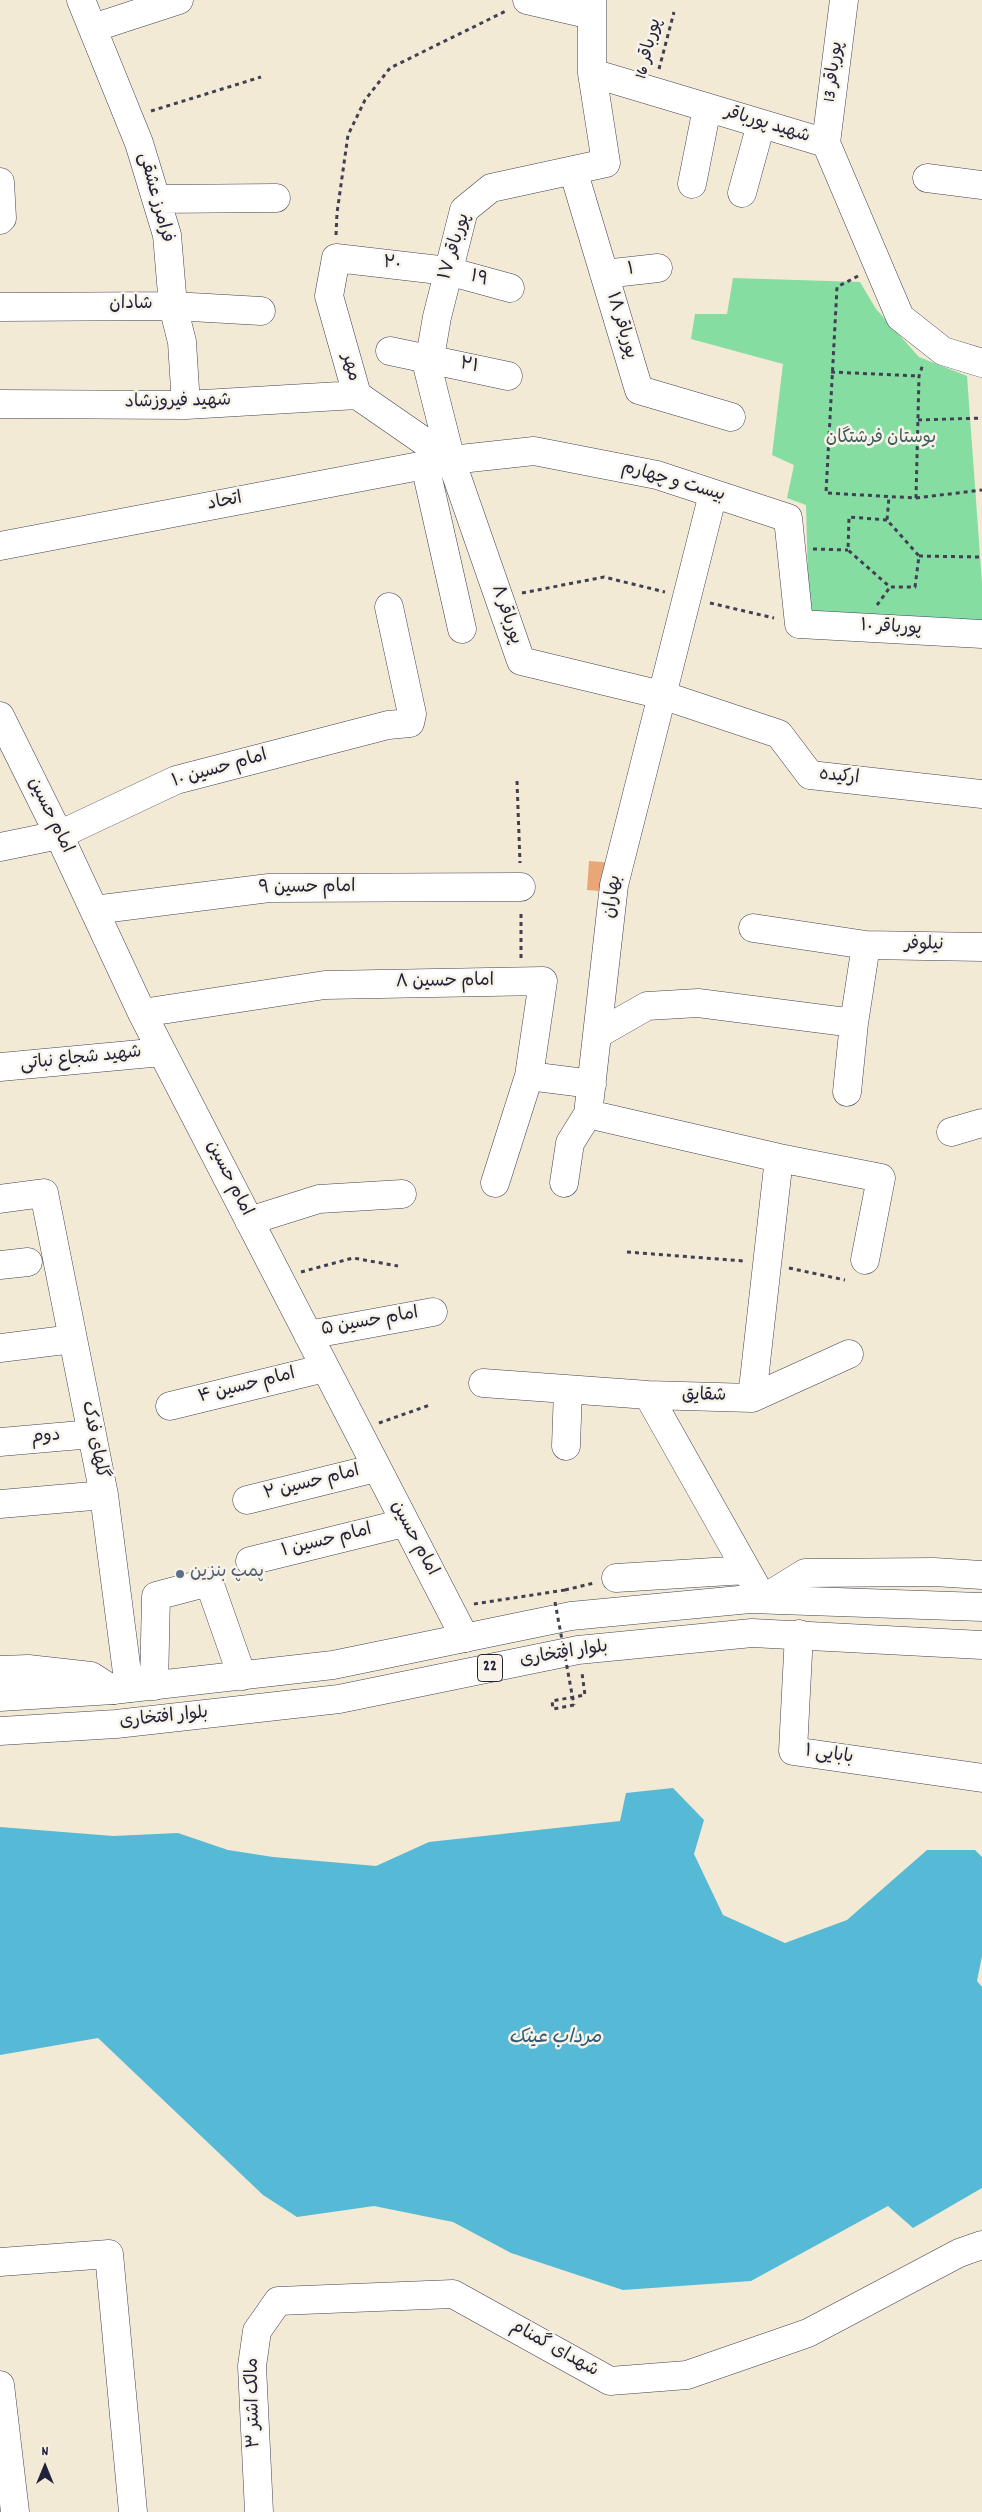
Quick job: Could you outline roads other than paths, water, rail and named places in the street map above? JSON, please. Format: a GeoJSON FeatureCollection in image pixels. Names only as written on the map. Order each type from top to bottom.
{"type":"FeatureCollection","features":[{"type":"Feature","properties":{"kind":"main road","name":"فرامرز عشقی"},"geometry":{"type":"LineString","coordinates":[[81,0],[129,118],[167,235],[173,306],[182,342],[186,405]]}},
{"type":"Feature","properties":{"kind":"main road"},"geometry":{"type":"LineString","coordinates":[[93,28],[179,0]]}},
{"type":"Feature","properties":{"kind":"main road"},"geometry":{"type":"LineString","coordinates":[[527,0],[592,7],[592,73]]}},
{"type":"Feature","properties":{"kind":"main road","name":"پورباقر 13"},"geometry":{"type":"LineString","coordinates":[[826,144],[844,0]]}},
{"type":"Feature","properties":{"kind":"main road","name":"شهید پورباقر"},"geometry":{"type":"LineString","coordinates":[[592,73],[826,144],[900,317],[943,351],[982,363]]}},
{"type":"Feature","properties":{"kind":"main road","name":"پورباقر ۱۷"},"geometry":{"type":"LineString","coordinates":[[438,462],[428,369],[448,271],[464,210],[490,188],[606,163],[592,73]]}},
{"type":"Feature","properties":{"kind":"main road"},"geometry":{"type":"LineString","coordinates":[[692,184],[707,108]]}},
{"type":"Feature","properties":{"kind":"main road"},"geometry":{"type":"LineString","coordinates":[[742,194],[761,124]]}},
{"type":"Feature","properties":{"kind":"main road","name":"پورباقر ۱۸"},"geometry":{"type":"LineString","coordinates":[[573,170],[639,390],[731,417]]}},
{"type":"Feature","properties":{"kind":"main road"},"geometry":{"type":"LineString","coordinates":[[927,178],[982,186]]}},
{"type":"Feature","properties":{"kind":"main road"},"geometry":{"type":"LineString","coordinates":[[0,182],[2,218],[0,220]]}},
{"type":"Feature","properties":{"kind":"main road"},"geometry":{"type":"LineString","coordinates":[[156,199],[276,198]]}},
{"type":"Feature","properties":{"kind":"main road","name":"۲۰"},"geometry":{"type":"LineString","coordinates":[[336,258],[448,271]]}},
{"type":"Feature","properties":{"kind":"main road","name":"مهر"},"geometry":{"type":"LineString","coordinates":[[336,258],[329,296],[357,395],[438,462]]}},
{"type":"Feature","properties":{"kind":"main road","name":"۱"},"geometry":{"type":"LineString","coordinates":[[604,274],[658,268]]}},
{"type":"Feature","properties":{"kind":"main road","name":"۱۹"},"geometry":{"type":"LineString","coordinates":[[448,271],[510,288]]}},
{"type":"Feature","properties":{"kind":"main road","name":"شادان"},"geometry":{"type":"LineString","coordinates":[[0,307],[173,306],[262,311]]}},
{"type":"Feature","properties":{"kind":"main road","name":"۲۱"},"geometry":{"type":"LineString","coordinates":[[390,350],[508,376]]}},
{"type":"Feature","properties":{"kind":"main road","name":"شهید فیروزشاد"},"geometry":{"type":"LineString","coordinates":[[0,404],[186,405],[357,395]]}},
{"type":"Feature","properties":{"kind":"main road","name":"بیست و چهارم"},"geometry":{"type":"LineString","coordinates":[[438,462],[534,451],[657,475],[788,518],[799,624]]}},
{"type":"Feature","properties":{"kind":"main road"},"geometry":{"type":"LineString","coordinates":[[438,462],[462,629]]}},
{"type":"Feature","properties":{"kind":"main road","name":"اتحاد"},"geometry":{"type":"LineString","coordinates":[[0,546],[438,462]]}},
{"type":"Feature","properties":{"kind":"main road","name":"پورباقر ۸"},"geometry":{"type":"LineString","coordinates":[[438,462],[499,598],[521,661],[662,695]]}},
{"type":"Feature","properties":{"kind":"main road","name":"بهاران"},"geometry":{"type":"LineString","coordinates":[[588,1114],[614,885],[713,494]]}},
{"type":"Feature","properties":{"kind":"main road","name":"امام حسین ۱۰"},"geometry":{"type":"LineString","coordinates":[[0,847],[59,835],[176,780],[388,725],[410,723],[412,714],[389,607]]}},
{"type":"Feature","properties":{"kind":"main road","name":"پورباقر ۱۰"},"geometry":{"type":"LineString","coordinates":[[799,624],[982,634]]}},
{"type":"Feature","properties":{"kind":"main road","name":"ارکیده"},"geometry":{"type":"LineString","coordinates":[[662,695],[779,734],[810,775],[982,794]]}},
{"type":"Feature","properties":{"kind":"main road","name":"امام حسین"},"geometry":{"type":"LineString","coordinates":[[0,716],[59,835],[142,1013],[465,1638]]}},
{"type":"Feature","properties":{"kind":"main road"},"geometry":{"type":"LineString","coordinates":[[0,828],[59,835]]}},
{"type":"Feature","properties":{"kind":"main road","name":"امام حسین ۹"},"geometry":{"type":"LineString","coordinates":[[94,910],[269,888],[521,887]]}},
{"type":"Feature","properties":{"kind":"main road","name":"نیلوفر"},"geometry":{"type":"LineString","coordinates":[[753,928],[866,945],[982,946]]}},
{"type":"Feature","properties":{"kind":"main road"},"geometry":{"type":"LineString","coordinates":[[847,1092],[854,1024],[866,945]]}},
{"type":"Feature","properties":{"kind":"main road","name":"امام حسین ۸"},"geometry":{"type":"LineString","coordinates":[[142,1013],[325,984],[543,981],[529,1076],[494,1182]]}},
{"type":"Feature","properties":{"kind":"main road"},"geometry":{"type":"LineString","coordinates":[[598,1034],[647,1006],[698,1003],[854,1024]]}},
{"type":"Feature","properties":{"kind":"main road","name":"شهید شجاع نباتی"},"geometry":{"type":"LineString","coordinates":[[0,1067],[162,1052]]}},
{"type":"Feature","properties":{"kind":"main road"},"geometry":{"type":"LineString","coordinates":[[529,1076],[592,1084]]}},
{"type":"Feature","properties":{"kind":"main road"},"geometry":{"type":"LineString","coordinates":[[564,1183],[570,1143],[588,1114],[779,1158],[881,1178],[865,1260]]}},
{"type":"Feature","properties":{"kind":"main road"},"geometry":{"type":"LineString","coordinates":[[951,1132],[982,1123]]}},
{"type":"Feature","properties":{"kind":"main road","name":"شقایق"},"geometry":{"type":"LineString","coordinates":[[648,1395],[752,1398],[779,1158]]}},
{"type":"Feature","properties":{"kind":"main road","name":"گلهای فدک"},"geometry":{"type":"LineString","coordinates":[[0,1199],[44,1193],[104,1495],[132,1688]]}},
{"type":"Feature","properties":{"kind":"main road"},"geometry":{"type":"LineString","coordinates":[[249,1222],[319,1199],[402,1194]]}},
{"type":"Feature","properties":{"kind":"main road"},"geometry":{"type":"LineString","coordinates":[[0,1265],[28,1262]]}},
{"type":"Feature","properties":{"kind":"main road","name":"امام حسین ۵"},"geometry":{"type":"LineString","coordinates":[[308,1335],[433,1312]]}},
{"type":"Feature","properties":{"kind":"main road"},"geometry":{"type":"LineString","coordinates":[[0,1348],[73,1339]]}},
{"type":"Feature","properties":{"kind":"main road"},"geometry":{"type":"LineString","coordinates":[[752,1398],[849,1354]]}},
{"type":"Feature","properties":{"kind":"main road","name":"امام حسین ۴"},"geometry":{"type":"LineString","coordinates":[[170,1406],[325,1368]]}},
{"type":"Feature","properties":{"kind":"main road"},"geometry":{"type":"LineString","coordinates":[[483,1383],[648,1395]]}},
{"type":"Feature","properties":{"kind":"main road"},"geometry":{"type":"LineString","coordinates":[[566,1446],[568,1390]]}},
{"type":"Feature","properties":{"kind":"main road","name":"شقایق"},"geometry":{"type":"LineString","coordinates":[[648,1395],[763,1599]]}},
{"type":"Feature","properties":{"kind":"main road","name":"دوم"},"geometry":{"type":"LineString","coordinates":[[0,1442],[92,1434]]}},
{"type":"Feature","properties":{"kind":"main road","name":"امام حسین ۲"},"geometry":{"type":"LineString","coordinates":[[247,1500],[376,1468]]}},
{"type":"Feature","properties":{"kind":"main road"},"geometry":{"type":"LineString","coordinates":[[0,1504],[104,1495]]}},
{"type":"Feature","properties":{"kind":"main road","name":"امام حسین ۱"},"geometry":{"type":"LineString","coordinates":[[250,1561],[404,1523]]}},
{"type":"Feature","properties":{"kind":"main road"},"geometry":{"type":"LineString","coordinates":[[616,1578],[746,1570]]}},
{"type":"Feature","properties":{"kind":"main road"},"geometry":{"type":"LineString","coordinates":[[763,1599],[805,1572],[934,1572],[982,1575]]}},
{"type":"Feature","properties":{"kind":"main road"},"geometry":{"type":"LineString","coordinates":[[0,1670],[28,1669],[91,1676],[132,1688],[156,1596],[210,1582],[242,1676]]}},
{"type":"Feature","properties":{"kind":"main road","name":"بلوار افتخاری"},"geometry":{"type":"LineString","coordinates":[[0,1696],[132,1688],[333,1665],[571,1616],[763,1599],[982,1607]]}},
{"type":"Feature","properties":{"kind":"main road","name":"بلوار افتخاری"},"geometry":{"type":"LineString","coordinates":[[0,1731],[116,1724],[339,1699],[578,1650],[752,1633],[982,1645]]}},
{"type":"Feature","properties":{"kind":"main road","name":"بابایی ۱"},"geometry":{"type":"LineString","coordinates":[[799,1634],[793,1751],[982,1778]]}},
{"type":"Feature","properties":{"kind":"main road","name":"شهدای گمنام"},"geometry":{"type":"LineString","coordinates":[[278,2301],[453,2294],[610,2381],[687,2375],[808,2333],[974,2251]]}},
{"type":"Feature","properties":{"kind":"main road"},"geometry":{"type":"LineString","coordinates":[[0,2262],[109,2254],[133,2512]]}},
{"type":"Feature","properties":{"kind":"main road","name":"مالک اشتر ۳"},"geometry":{"type":"LineString","coordinates":[[259,2512],[252,2366],[257,2331],[278,2301]]}},
{"type":"Feature","properties":{"kind":"main road"},"geometry":{"type":"LineString","coordinates":[[0,2385],[15,2512]]}},
{"type":"Feature","properties":{"kind":"water","name":"مرداب عینک"},"geometry":{"type":"Polygon","coordinates":[[[673,1788],[704,1820],[694,1854],[723,1915],[785,1943],[847,1920],[927,1850],[975,1850],[982,1857],[982,1956],[977,1981],[982,1987],[982,2188],[913,2228],[888,2206],[751,2281],[623,2290],[511,2253],[453,2222],[374,2206],[297,2217],[263,2195],[98,2038],[0,2055],[0,1827],[113,1836],[178,1833],[228,1850],[273,1857],[376,1866],[429,1842],[620,1821],[626,1793],[673,1788]]]}},
{"type":"Feature","properties":{"kind":"place","name":"پمپ بنزین"},"geometry":{"type":"Point","coordinates":[180,1574]}},
{"type":"Feature","properties":{"kind":"park label","name":"بوستان فرشتگان"},"geometry":{"type":"Point","coordinates":[881,440]}}]}
